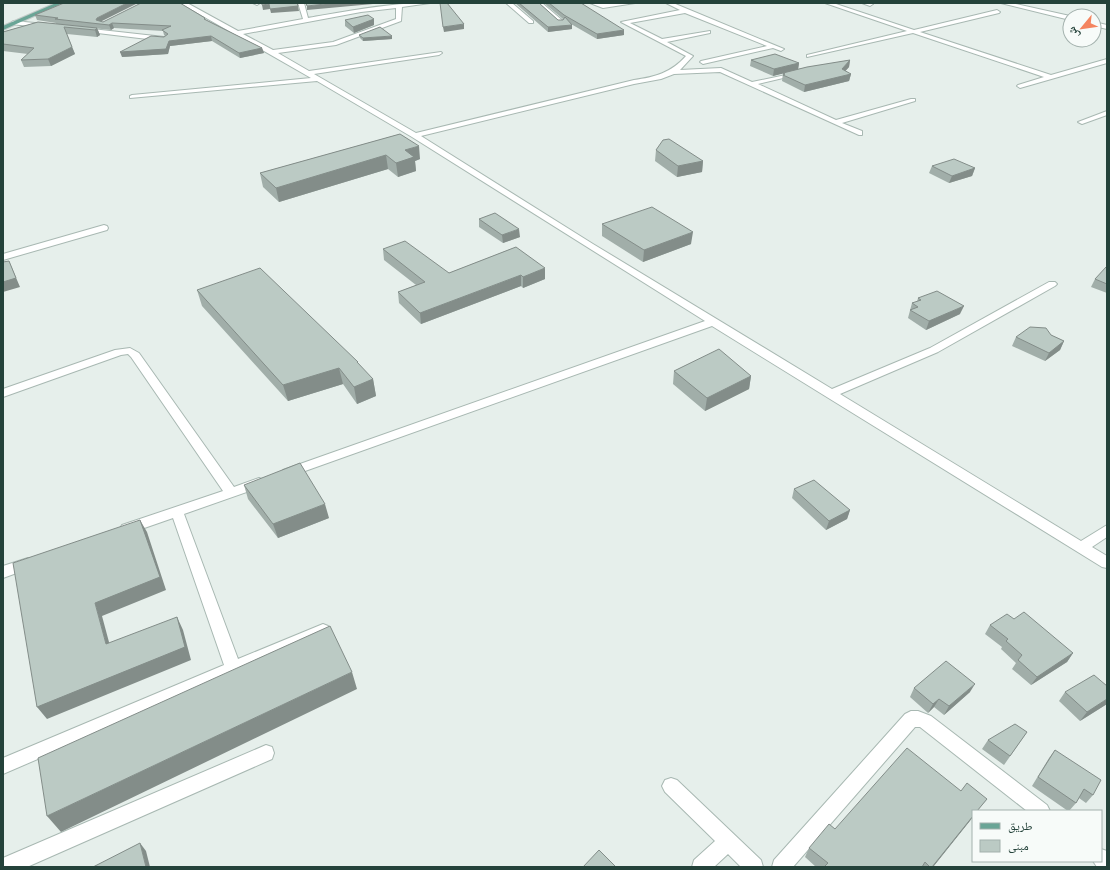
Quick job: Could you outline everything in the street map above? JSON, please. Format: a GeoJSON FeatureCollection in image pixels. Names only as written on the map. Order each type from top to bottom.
{"type":"FeatureCollection","features":[{"type":"Feature","properties":{"kind":"main road"},"geometry":{"type":"LineString","coordinates":[[3,28],[60,3]]}},
{"type":"Feature","properties":{"kind":"street"},"geometry":{"type":"LineString","coordinates":[[183,3],[272,52],[415,135],[713,322],[1107,563]]}},
{"type":"Feature","properties":{"kind":"street"},"geometry":{"type":"LineString","coordinates":[[301,3],[306,20]]}},
{"type":"Feature","properties":{"kind":"street"},"geometry":{"type":"LineString","coordinates":[[237,33],[361,10],[427,3]]}},
{"type":"Feature","properties":{"kind":"street"},"geometry":{"type":"LineString","coordinates":[[509,3],[531,22]]}},
{"type":"Feature","properties":{"kind":"street"},"geometry":{"type":"LineString","coordinates":[[540,3],[561,22]]}},
{"type":"Feature","properties":{"kind":"street"},"geometry":{"type":"LineString","coordinates":[[593,3],[603,6],[632,3]]}},
{"type":"Feature","properties":{"kind":"street"},"geometry":{"type":"LineString","coordinates":[[669,3],[781,49]]}},
{"type":"Feature","properties":{"kind":"street"},"geometry":{"type":"LineString","coordinates":[[828,3],[1050,77]]}},
{"type":"Feature","properties":{"kind":"street"},"geometry":{"type":"LineString","coordinates":[[1004,3],[1062,16]]}},
{"type":"Feature","properties":{"kind":"street"},"geometry":{"type":"LineString","coordinates":[[272,52],[334,44],[346,40],[399,20],[399,6]]}},
{"type":"Feature","properties":{"kind":"street"},"geometry":{"type":"LineString","coordinates":[[685,10],[624,22],[690,56],[859,133]]}},
{"type":"Feature","properties":{"kind":"street"},"geometry":{"type":"LineString","coordinates":[[809,56],[997,12]]}},
{"type":"Feature","properties":{"kind":"street"},"geometry":{"type":"LineString","coordinates":[[14,23],[54,27]]}},
{"type":"Feature","properties":{"kind":"street"},"geometry":{"type":"LineString","coordinates":[[78,30],[165,39]]}},
{"type":"Feature","properties":{"kind":"street"},"geometry":{"type":"LineString","coordinates":[[662,41],[708,32]]}},
{"type":"Feature","properties":{"kind":"street"},"geometry":{"type":"LineString","coordinates":[[703,62],[773,46]]}},
{"type":"Feature","properties":{"kind":"street"},"geometry":{"type":"LineString","coordinates":[[307,73],[439,53]]}},
{"type":"Feature","properties":{"kind":"street"},"geometry":{"type":"LineString","coordinates":[[674,72],[690,56]]}},
{"type":"Feature","properties":{"kind":"street"},"geometry":{"type":"LineString","coordinates":[[1020,86],[1107,61]]}},
{"type":"Feature","properties":{"kind":"street"},"geometry":{"type":"LineString","coordinates":[[415,135],[634,82],[660,78],[674,72],[721,70]]}},
{"type":"Feature","properties":{"kind":"street"},"geometry":{"type":"LineString","coordinates":[[752,84],[803,72]]}},
{"type":"Feature","properties":{"kind":"street"},"geometry":{"type":"LineString","coordinates":[[132,97],[317,79]]}},
{"type":"Feature","properties":{"kind":"street"},"geometry":{"type":"LineString","coordinates":[[836,122],[913,100]]}},
{"type":"Feature","properties":{"kind":"street"},"geometry":{"type":"LineString","coordinates":[[1082,122],[1107,113]]}},
{"type":"Feature","properties":{"kind":"street"},"geometry":{"type":"LineString","coordinates":[[3,257],[104,228]]}},
{"type":"Feature","properties":{"kind":"street"},"geometry":{"type":"LineString","coordinates":[[831,394],[934,350],[1052,284]]}},
{"type":"Feature","properties":{"kind":"street"},"geometry":{"type":"LineString","coordinates":[[119,532],[713,322]]}},
{"type":"Feature","properties":{"kind":"street"},"geometry":{"type":"LineString","coordinates":[[3,393],[119,352],[130,351],[135,355],[231,493]]}},
{"type":"Feature","properties":{"kind":"street"},"geometry":{"type":"LineString","coordinates":[[177,512],[233,668]]}},
{"type":"Feature","properties":{"kind":"street"},"geometry":{"type":"LineString","coordinates":[[1082,547],[1107,530]]}},
{"type":"Feature","properties":{"kind":"street"},"geometry":{"type":"LineString","coordinates":[[3,572],[39,560]]}},
{"type":"Feature","properties":{"kind":"street"},"geometry":{"type":"LineString","coordinates":[[3,766],[323,630]]}},
{"type":"Feature","properties":{"kind":"street"},"geometry":{"type":"LineString","coordinates":[[781,867],[911,719],[925,721],[1040,810]]}},
{"type":"Feature","properties":{"kind":"street"},"geometry":{"type":"LineString","coordinates":[[5,867],[266,753]]}},
{"type":"Feature","properties":{"kind":"street"},"geometry":{"type":"LineString","coordinates":[[671,786],[754,867]]}},
{"type":"Feature","properties":{"kind":"street"},"geometry":{"type":"LineString","coordinates":[[701,867],[728,841]]}},
{"type":"Feature","properties":{"kind":"building"},"geometry":{"type":"Polygon","coordinates":[[[64,3],[127,3],[97,18],[96,20],[103,22],[141,3],[180,3],[205,18],[204,19],[262,48],[239,53],[211,36],[169,41],[166,49],[120,52],[151,36],[164,37],[168,34],[162,30],[171,26],[112,23],[109,25],[55,19],[58,18],[35,15],[64,3]]]}},
{"type":"Feature","properties":{"kind":"building"},"geometry":{"type":"Polygon","coordinates":[[[262,3],[297,3],[298,6],[270,9],[269,4],[262,5],[262,3]]]}},
{"type":"Feature","properties":{"kind":"building"},"geometry":{"type":"Polygon","coordinates":[[[306,3],[334,3],[307,6],[306,3]]]}},
{"type":"Feature","properties":{"kind":"building"},"geometry":{"type":"Polygon","coordinates":[[[440,3],[447,3],[464,24],[443,27],[440,3]]]}},
{"type":"Feature","properties":{"kind":"building"},"geometry":{"type":"Polygon","coordinates":[[[519,3],[539,3],[558,20],[563,20],[565,17],[572,25],[548,27],[519,3]]]}},
{"type":"Feature","properties":{"kind":"building"},"geometry":{"type":"Polygon","coordinates":[[[549,3],[581,3],[624,30],[597,34],[564,15],[549,3]]]}},
{"type":"Feature","properties":{"kind":"building"},"geometry":{"type":"Polygon","coordinates":[[[368,15],[374,19],[353,27],[345,20],[368,15]]]}},
{"type":"Feature","properties":{"kind":"building"},"geometry":{"type":"Polygon","coordinates":[[[38,22],[97,28],[95,30],[64,27],[72,47],[48,59],[21,60],[34,48],[3,44],[3,32],[38,22]]]}},
{"type":"Feature","properties":{"kind":"building"},"geometry":{"type":"Polygon","coordinates":[[[380,27],[392,36],[363,38],[359,35],[380,27]]]}},
{"type":"Feature","properties":{"kind":"building"},"geometry":{"type":"Polygon","coordinates":[[[775,54],[799,63],[774,69],[751,60],[775,54]]]}},
{"type":"Feature","properties":{"kind":"building"},"geometry":{"type":"Polygon","coordinates":[[[850,60],[842,69],[851,74],[805,85],[783,75],[785,74],[783,73],[807,67],[850,60]]]}},
{"type":"Feature","properties":{"kind":"building"},"geometry":{"type":"Polygon","coordinates":[[[400,134],[419,146],[405,150],[414,157],[396,163],[386,155],[276,188],[260,173],[400,134]]]}},
{"type":"Feature","properties":{"kind":"building"},"geometry":{"type":"Polygon","coordinates":[[[669,139],[703,161],[678,166],[656,150],[663,140],[669,139]]]}},
{"type":"Feature","properties":{"kind":"building"},"geometry":{"type":"Polygon","coordinates":[[[954,159],[975,168],[952,176],[932,166],[954,159]]]}},
{"type":"Feature","properties":{"kind":"building"},"geometry":{"type":"Polygon","coordinates":[[[652,207],[693,232],[644,250],[602,224],[652,207]]]}},
{"type":"Feature","properties":{"kind":"building"},"geometry":{"type":"Polygon","coordinates":[[[495,213],[519,229],[502,235],[479,219],[495,213]]]}},
{"type":"Feature","properties":{"kind":"building"},"geometry":{"type":"Polygon","coordinates":[[[405,241],[449,273],[516,247],[545,268],[523,277],[521,275],[420,313],[398,292],[425,282],[383,249],[405,241]]]}},
{"type":"Feature","properties":{"kind":"building"},"geometry":{"type":"Polygon","coordinates":[[[9,261],[16,278],[3,282],[3,262],[9,261]]]}},
{"type":"Feature","properties":{"kind":"building"},"geometry":{"type":"Polygon","coordinates":[[[1107,267],[1107,284],[1095,279],[1107,267]]]}},
{"type":"Feature","properties":{"kind":"building"},"geometry":{"type":"Polygon","coordinates":[[[260,268],[358,362],[373,379],[354,387],[339,368],[283,385],[197,290],[260,268]]]}},
{"type":"Feature","properties":{"kind":"building"},"geometry":{"type":"Polygon","coordinates":[[[937,291],[964,306],[929,321],[910,310],[918,307],[912,303],[921,300],[918,298],[937,291]]]}},
{"type":"Feature","properties":{"kind":"building"},"geometry":{"type":"Polygon","coordinates":[[[1030,327],[1046,328],[1051,335],[1064,341],[1049,353],[1016,337],[1030,327]]]}},
{"type":"Feature","properties":{"kind":"building"},"geometry":{"type":"Polygon","coordinates":[[[719,349],[751,376],[707,398],[674,371],[719,349]]]}},
{"type":"Feature","properties":{"kind":"building"},"geometry":{"type":"Polygon","coordinates":[[[300,463],[325,504],[273,524],[244,485],[300,463]]]}},
{"type":"Feature","properties":{"kind":"building"},"geometry":{"type":"Polygon","coordinates":[[[814,480],[850,510],[829,521],[794,489],[814,480]]]}},
{"type":"Feature","properties":{"kind":"building"},"geometry":{"type":"Polygon","coordinates":[[[140,520],[160,577],[95,603],[106,644],[177,617],[185,647],[37,707],[13,563],[140,520]]]}},
{"type":"Feature","properties":{"kind":"building"},"geometry":{"type":"Polygon","coordinates":[[[1024,612],[1073,653],[1037,677],[1018,660],[1022,655],[1006,641],[1008,639],[990,625],[1007,614],[1014,619],[1024,612]]]}},
{"type":"Feature","properties":{"kind":"building"},"geometry":{"type":"Polygon","coordinates":[[[330,626],[352,672],[47,816],[38,758],[330,626]]]}},
{"type":"Feature","properties":{"kind":"building"},"geometry":{"type":"Polygon","coordinates":[[[946,661],[975,684],[949,706],[939,699],[933,704],[914,688],[946,661]]]}},
{"type":"Feature","properties":{"kind":"building"},"geometry":{"type":"Polygon","coordinates":[[[1094,675],[1107,686],[1107,699],[1087,712],[1065,692],[1094,675]]]}},
{"type":"Feature","properties":{"kind":"building"},"geometry":{"type":"Polygon","coordinates":[[[1015,724],[1027,732],[1010,756],[988,740],[1015,724]]]}},
{"type":"Feature","properties":{"kind":"building"},"geometry":{"type":"Polygon","coordinates":[[[907,748],[961,791],[967,783],[987,799],[978,810],[972,810],[972,817],[932,867],[925,862],[922,867],[824,867],[828,863],[809,848],[829,824],[835,829],[907,748]]]}},
{"type":"Feature","properties":{"kind":"building"},"geometry":{"type":"Polygon","coordinates":[[[1055,750],[1101,780],[1093,795],[1084,789],[1076,803],[1038,777],[1055,750]]]}},
{"type":"Feature","properties":{"kind":"building"},"geometry":{"type":"Polygon","coordinates":[[[140,843],[146,867],[93,867],[140,843]]]}},
{"type":"Feature","properties":{"kind":"building"},"geometry":{"type":"Polygon","coordinates":[[[599,850],[616,867],[583,867],[599,850]]]}}]}
